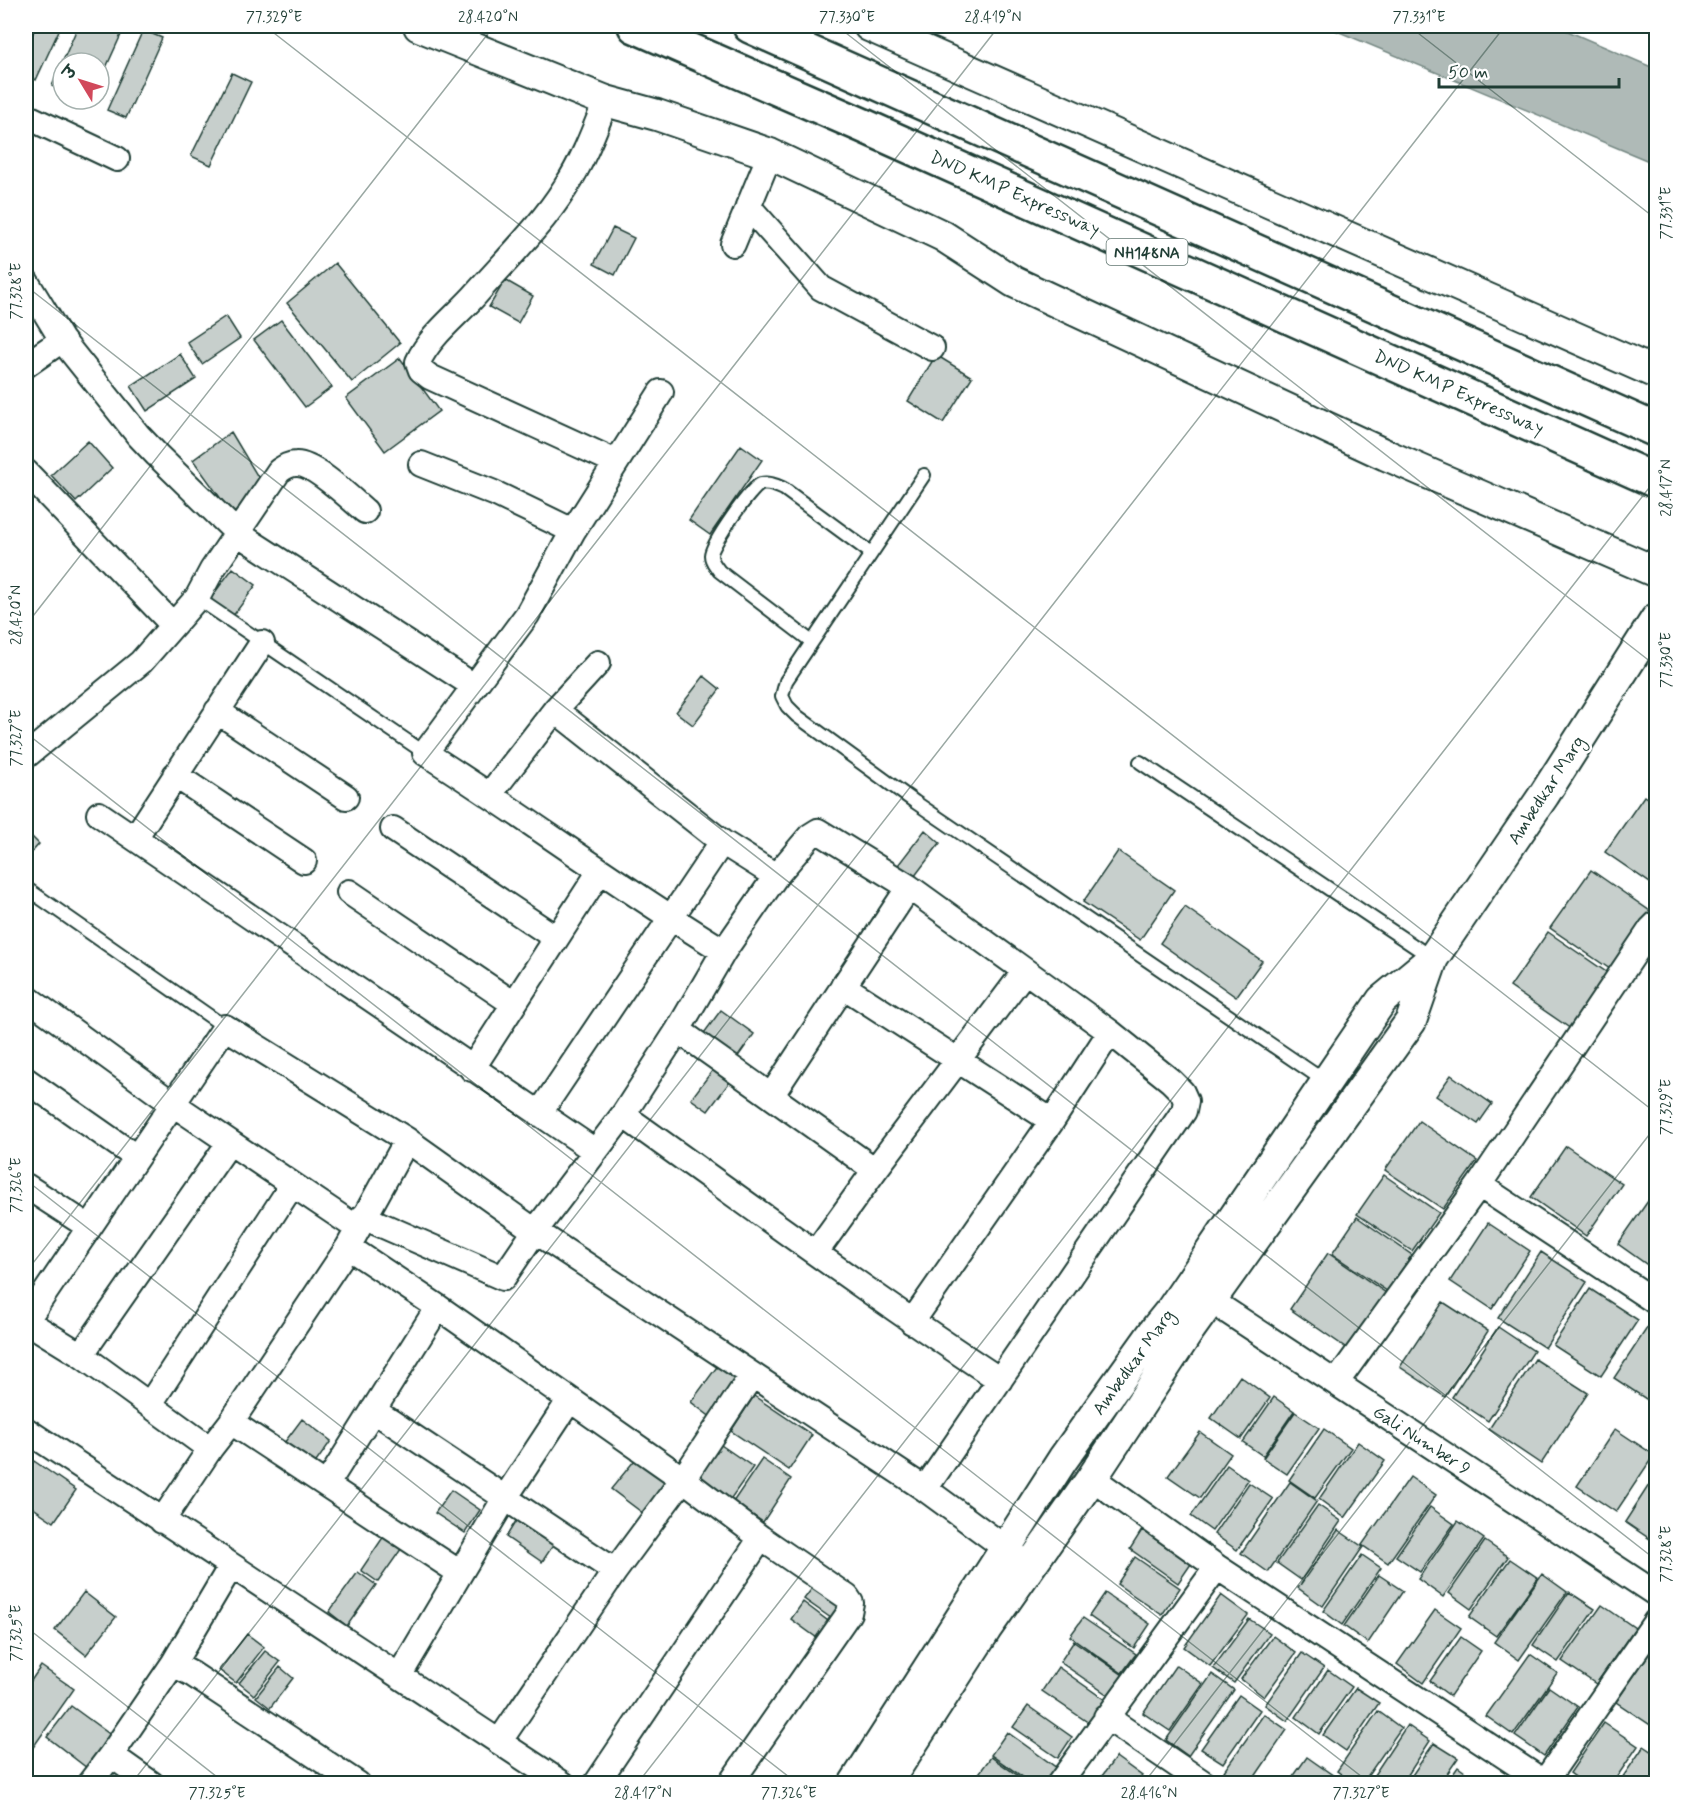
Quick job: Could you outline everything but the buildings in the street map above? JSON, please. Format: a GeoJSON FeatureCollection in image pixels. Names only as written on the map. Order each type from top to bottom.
{"type":"FeatureCollection","features":[{"type":"Feature","properties":{"kind":"highway","name":"DND KMP Expressway"},"geometry":{"type":"LineString","coordinates":[[635,26],[897,140],[1656,481]]}},
{"type":"Feature","properties":{"kind":"highway","name":"NH148NA"},"geometry":{"type":"LineString","coordinates":[[750,26],[1656,430]]}},
{"type":"Feature","properties":{"kind":"street"},"geometry":{"type":"LineString","coordinates":[[418,26],[606,101],[657,115],[770,154],[943,236],[1014,282],[1386,455],[1656,572]]}},
{"type":"Feature","properties":{"kind":"street"},"geometry":{"type":"LineString","coordinates":[[869,26],[1656,373]]}},
{"type":"Feature","properties":{"kind":"street"},"geometry":{"type":"LineString","coordinates":[[606,101],[586,152],[565,188],[544,217],[467,305],[436,336],[418,362],[421,370],[430,377],[616,462]]}},
{"type":"Feature","properties":{"kind":"street"},"geometry":{"type":"LineString","coordinates":[[26,116],[117,159]]}},
{"type":"Feature","properties":{"kind":"street"},"geometry":{"type":"LineString","coordinates":[[733,244],[770,154]]}},
{"type":"Feature","properties":{"kind":"street"},"geometry":{"type":"LineString","coordinates":[[748,206],[820,288],[932,348]]}},
{"type":"Feature","properties":{"kind":"street"},"geometry":{"type":"LineString","coordinates":[[26,281],[62,340],[157,456],[237,532],[474,686]]}},
{"type":"Feature","properties":{"kind":"street"},"geometry":{"type":"LineString","coordinates":[[26,365],[62,340]]}},
{"type":"Feature","properties":{"kind":"street"},"geometry":{"type":"LineString","coordinates":[[661,392],[573,531],[527,615],[425,753],[490,794],[671,919],[724,951]]}},
{"type":"Feature","properties":{"kind":"street"},"geometry":{"type":"LineString","coordinates":[[26,756],[141,662],[197,598],[237,532],[279,471],[287,465],[296,464],[312,469],[365,511]]}},
{"type":"Feature","properties":{"kind":"street"},"geometry":{"type":"LineString","coordinates":[[421,464],[494,493],[573,531]]}},
{"type":"Feature","properties":{"kind":"street"},"geometry":{"type":"LineString","coordinates":[[26,472],[173,625]]}},
{"type":"Feature","properties":{"kind":"street","name":"Ambedkar Marg"},"geometry":{"type":"LineString","coordinates":[[854,1784],[1063,1459],[1199,1293],[1411,1022],[1433,958],[1544,795],[1656,619]]}},
{"type":"Feature","properties":{"kind":"street"},"geometry":{"type":"LineString","coordinates":[[135,838],[262,644]]}},
{"type":"Feature","properties":{"kind":"street"},"geometry":{"type":"LineString","coordinates":[[490,794],[555,710],[598,663]]}},
{"type":"Feature","properties":{"kind":"street"},"geometry":{"type":"LineString","coordinates":[[555,710],[722,842],[776,876]]}},
{"type":"Feature","properties":{"kind":"street"},"geometry":{"type":"LineString","coordinates":[[218,711],[346,797]]}},
{"type":"Feature","properties":{"kind":"street"},"geometry":{"type":"LineString","coordinates":[[176,775],[304,861]]}},
{"type":"Feature","properties":{"kind":"street"},"geometry":{"type":"LineString","coordinates":[[99,814],[595,1151]]}},
{"type":"Feature","properties":{"kind":"street"},"geometry":{"type":"LineString","coordinates":[[393,829],[556,938]]}},
{"type":"Feature","properties":{"kind":"street"},"geometry":{"type":"LineString","coordinates":[[356,1231],[503,1278],[535,1231],[623,1115],[678,1030],[724,951],[776,876],[810,836],[819,831],[909,887],[1110,1032],[1172,1081],[1182,1092],[1186,1101],[1184,1111],[925,1489]]}},
{"type":"Feature","properties":{"kind":"street"},"geometry":{"type":"LineString","coordinates":[[539,1114],[722,842]]}},
{"type":"Feature","properties":{"kind":"street"},"geometry":{"type":"LineString","coordinates":[[472,1069],[600,871]]}},
{"type":"Feature","properties":{"kind":"street"},"geometry":{"type":"LineString","coordinates":[[771,1096],[909,887]]}},
{"type":"Feature","properties":{"kind":"street"},"geometry":{"type":"LineString","coordinates":[[349,892],[514,1004]]}},
{"type":"Feature","properties":{"kind":"street"},"geometry":{"type":"LineString","coordinates":[[1336,1383],[1479,1185],[1656,924]]}},
{"type":"Feature","properties":{"kind":"street","name":"Ambedkar Marg"},"geometry":{"type":"LineString","coordinates":[[886,1784],[986,1629],[1092,1478],[1199,1293],[1326,1082],[1382,1000],[1433,958]]}},
{"type":"Feature","properties":{"kind":"street"},"geometry":{"type":"LineString","coordinates":[[816,1252],[1025,971]]}},
{"type":"Feature","properties":{"kind":"street"},"geometry":{"type":"LineString","coordinates":[[843,986],[1052,1121]]}},
{"type":"Feature","properties":{"kind":"street"},"geometry":{"type":"LineString","coordinates":[[26,997],[172,1104],[356,1231],[438,1307],[682,1479],[760,1538],[847,1597],[852,1608],[730,1784]]}},
{"type":"Feature","properties":{"kind":"street"},"geometry":{"type":"LineString","coordinates":[[210,1449],[81,1355],[26,1321],[225,1027],[407,1140],[535,1231],[925,1489],[1029,1566]]}},
{"type":"Feature","properties":{"kind":"street"},"geometry":{"type":"LineString","coordinates":[[678,1030],[876,1170]]}},
{"type":"Feature","properties":{"kind":"street"},"geometry":{"type":"LineString","coordinates":[[912,1322],[1052,1121],[1110,1032]]}},
{"type":"Feature","properties":{"kind":"street"},"geometry":{"type":"LineString","coordinates":[[26,1080],[136,1157]]}},
{"type":"Feature","properties":{"kind":"street"},"geometry":{"type":"LineString","coordinates":[[623,1115],[912,1322],[1000,1380]]}},
{"type":"Feature","properties":{"kind":"street"},"geometry":{"type":"LineString","coordinates":[[162,1521],[231,1422],[356,1231],[407,1140]]}},
{"type":"Feature","properties":{"kind":"street"},"geometry":{"type":"LineString","coordinates":[[81,1355],[229,1143]]}},
{"type":"Feature","properties":{"kind":"street"},"geometry":{"type":"LineString","coordinates":[[150,1404],[292,1185]]}},
{"type":"Feature","properties":{"kind":"street"},"geometry":{"type":"LineString","coordinates":[[1479,1185],[1656,1302]]}},
{"type":"Feature","properties":{"kind":"street"},"geometry":{"type":"LineString","coordinates":[[26,1186],[89,1227]]}},
{"type":"Feature","properties":{"kind":"street","name":"Gali Number 9"},"geometry":{"type":"LineString","coordinates":[[1199,1293],[1656,1594]]}},
{"type":"Feature","properties":{"kind":"street"},"geometry":{"type":"LineString","coordinates":[[327,1484],[438,1307]]}},
{"type":"Feature","properties":{"kind":"street"},"geometry":{"type":"LineString","coordinates":[[500,1742],[615,1571],[682,1479],[752,1375]]}},
{"type":"Feature","properties":{"kind":"street"},"geometry":{"type":"LineString","coordinates":[[399,1676],[505,1498],[569,1401]]}},
{"type":"Feature","properties":{"kind":"street"},"geometry":{"type":"LineString","coordinates":[[373,1410],[615,1571]]}},
{"type":"Feature","properties":{"kind":"street"},"geometry":{"type":"LineString","coordinates":[[231,1422],[460,1573]]}},
{"type":"Feature","properties":{"kind":"street"},"geometry":{"type":"LineString","coordinates":[[26,1430],[563,1784]]}},
{"type":"Feature","properties":{"kind":"street"},"geometry":{"type":"LineString","coordinates":[[1092,1478],[1217,1567],[1545,1783],[1656,1622]]}},
{"type":"Feature","properties":{"kind":"street"},"geometry":{"type":"LineString","coordinates":[[596,1784],[760,1538]]}},
{"type":"Feature","properties":{"kind":"street"},"geometry":{"type":"LineString","coordinates":[[89,1784],[173,1664],[231,1566]]}},
{"type":"Feature","properties":{"kind":"street"},"geometry":{"type":"LineString","coordinates":[[1059,1784],[1217,1567]]}},
{"type":"Feature","properties":{"kind":"street"},"geometry":{"type":"LineString","coordinates":[[173,1664],[192,1674],[358,1784]]}},
{"type":"Feature","properties":{"kind":"street"},"geometry":{"type":"LineString","coordinates":[[1106,1717],[1205,1784]]}},
{"type":"Feature","properties":{"kind":"street"},"geometry":{"type":"LineString","coordinates":[[111,1755],[152,1784]]}},
{"type":"Feature","properties":{"kind":"lane"},"geometry":{"type":"LineString","coordinates":[[924,475],[786,681],[782,696],[787,706],[797,716],[924,808],[1326,1082]]}},
{"type":"Feature","properties":{"kind":"lane"},"geometry":{"type":"LineString","coordinates":[[812,642],[719,572],[712,562],[711,553],[716,542],[753,490],[762,484],[773,484],[871,554]]}},
{"type":"Feature","properties":{"kind":"lane"},"geometry":{"type":"LineString","coordinates":[[197,598],[425,753]]}},
{"type":"Feature","properties":{"kind":"lane"},"geometry":{"type":"LineString","coordinates":[[1140,762],[1433,958]]}},
{"type":"Feature","properties":{"kind":"lane"},"geometry":{"type":"LineString","coordinates":[[26,888],[225,1027]]}},
{"type":"Feature","properties":{"kind":"shaded area"},"geometry":{"type":"Polygon","coordinates":[[[1325,26],[1556,26],[1656,69],[1656,164],[1325,26]]]}}]}
